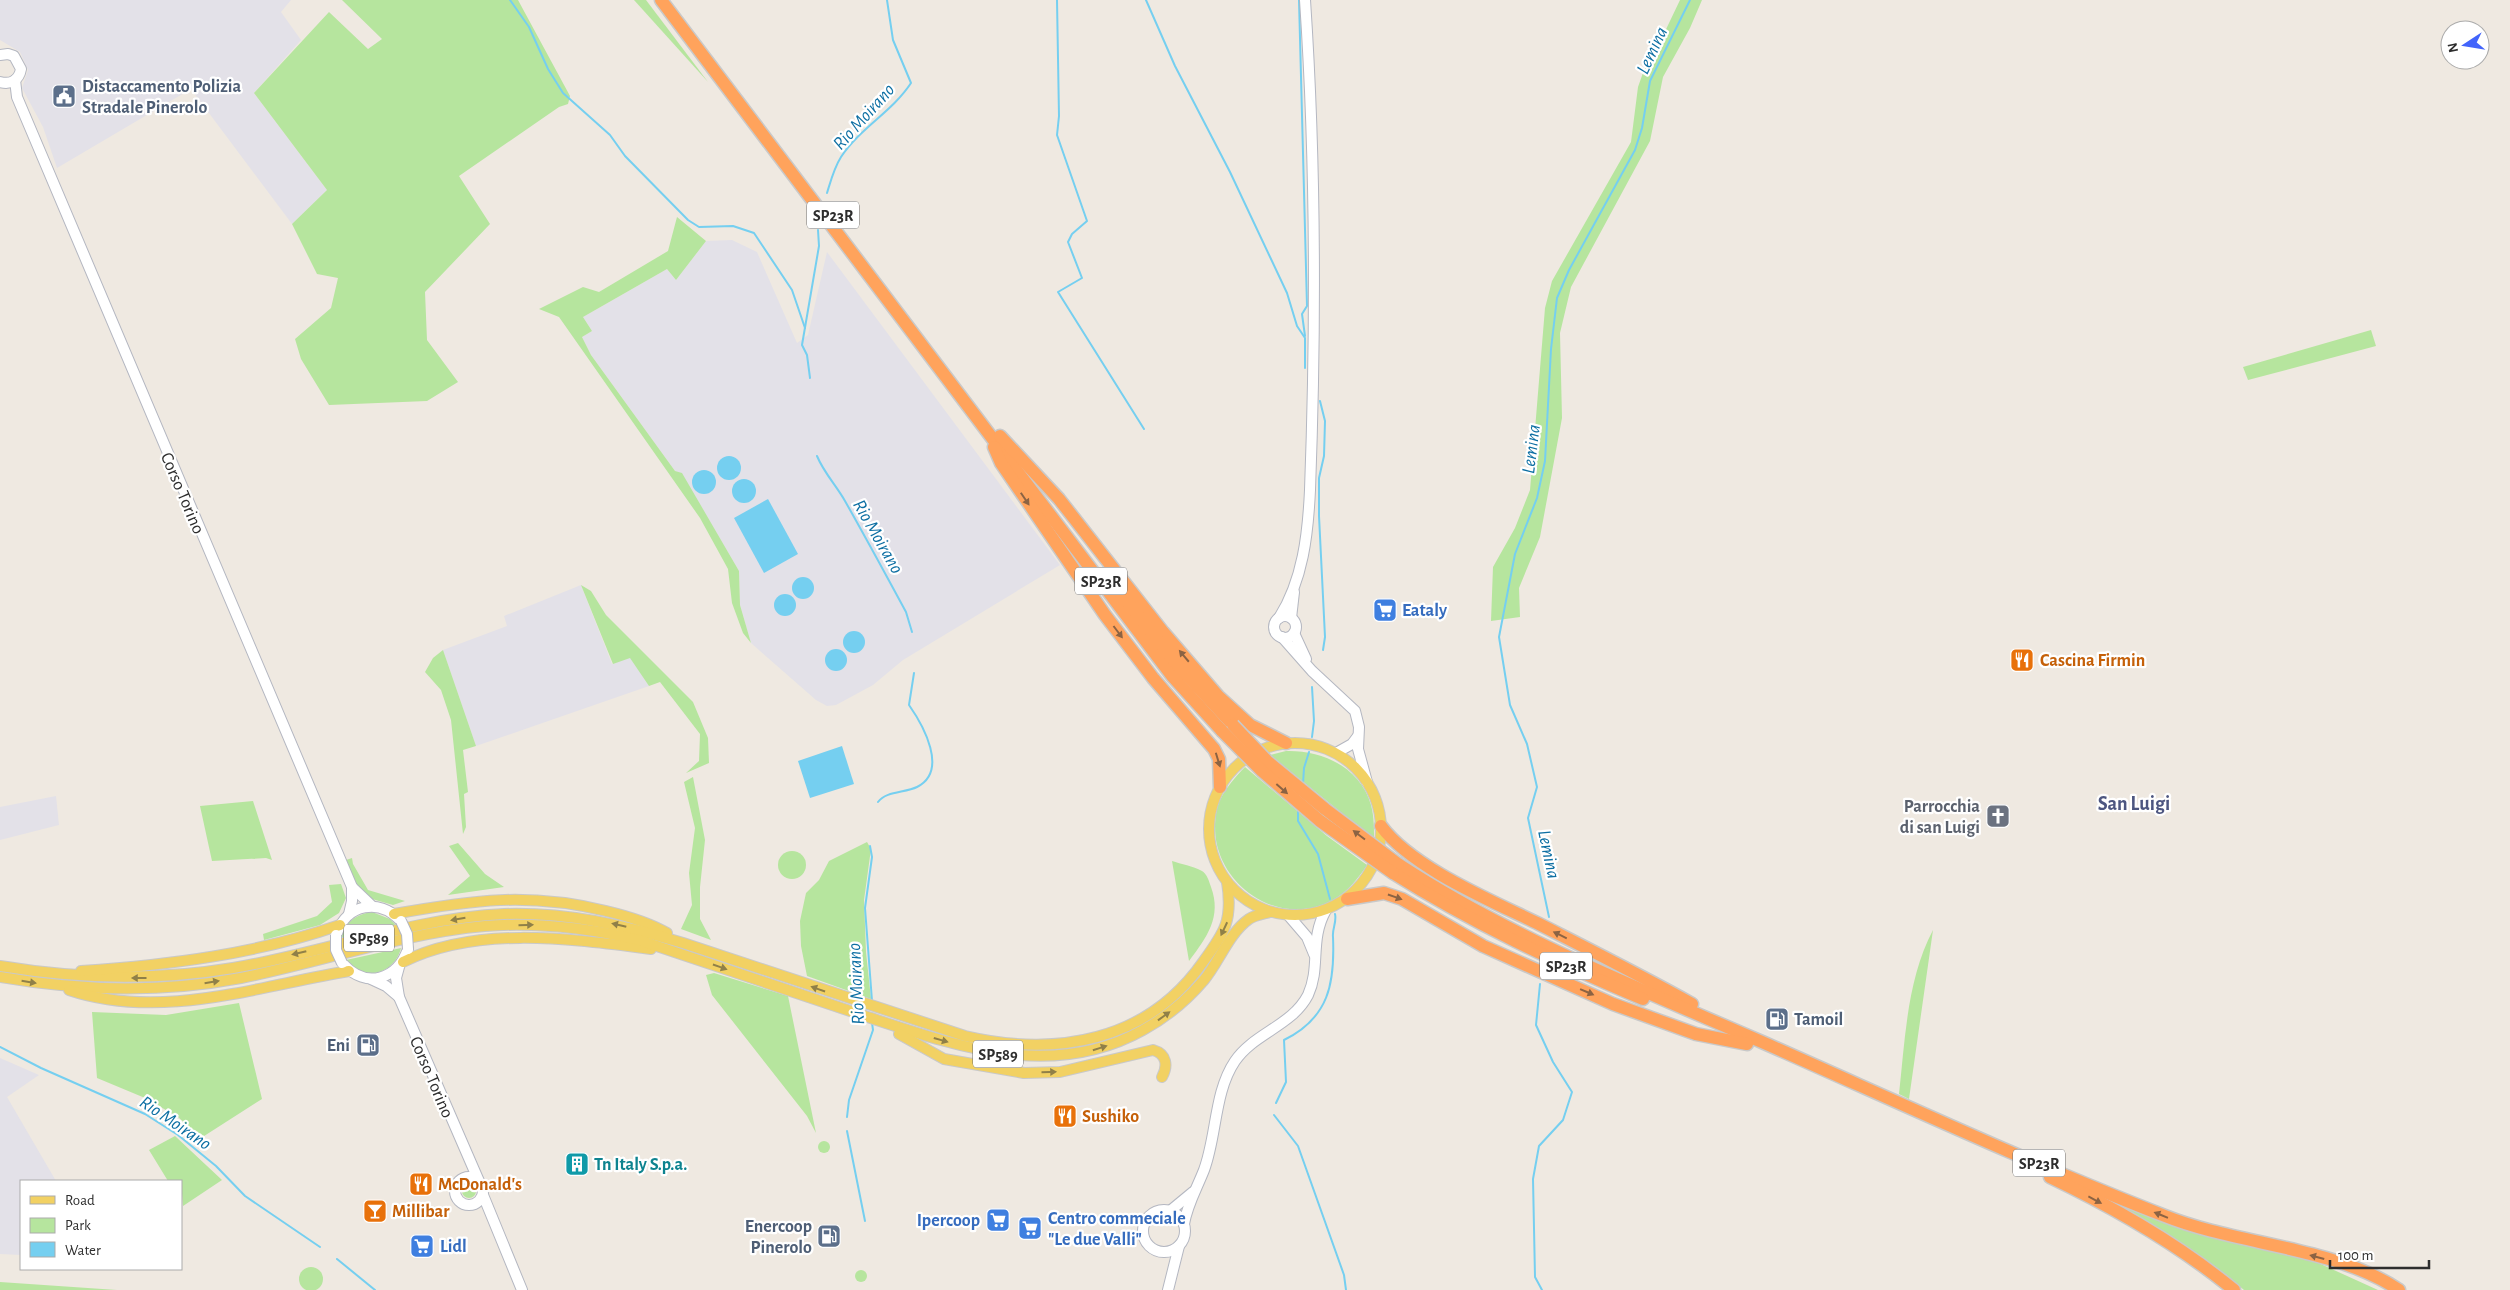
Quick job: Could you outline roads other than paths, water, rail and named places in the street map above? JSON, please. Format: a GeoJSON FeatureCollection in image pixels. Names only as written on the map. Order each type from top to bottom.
{"type":"FeatureCollection","features":[{"type":"Feature","properties":{"kind":"highway","name":"SP23R"},"geometry":{"type":"LineString","coordinates":[[661,0],[990,428]]}},
{"type":"Feature","properties":{"kind":"highway","name":"SP23R"},"geometry":{"type":"LineString","coordinates":[[670,0],[990,428],[1172,676],[1228,728],[1262,772],[1320,821],[1465,917],[1516,943],[2073,1188],[2159,1237],[2234,1290]]}},
{"type":"Feature","properties":{"kind":"highway"},"geometry":{"type":"LineString","coordinates":[[990,428],[1059,499],[1163,632],[1218,696],[1250,725],[1272,738],[1286,743]]}},
{"type":"Feature","properties":{"kind":"highway"},"geometry":{"type":"LineString","coordinates":[[990,428],[1001,463],[1105,615],[1153,678],[1214,749],[1219,759],[1220,787]]}},
{"type":"Feature","properties":{"kind":"highway"},"geometry":{"type":"LineString","coordinates":[[1381,826],[1394,843],[1447,876],[1678,996],[1725,1026]]}},
{"type":"Feature","properties":{"kind":"highway","name":"SP23R"},"geometry":{"type":"LineString","coordinates":[[1395,869],[1480,914],[1594,968],[2169,1218],[2214,1232],[2309,1254],[2364,1271],[2392,1290]]}},
{"type":"Feature","properties":{"kind":"highway"},"geometry":{"type":"LineString","coordinates":[[1347,899],[1384,893],[1402,899],[1483,946],[1613,1004],[1696,1034],[1747,1044]]}},
{"type":"Feature","properties":{"kind":"highway"},"geometry":{"type":"LineString","coordinates":[[2364,1271],[2382,1279],[2399,1290]]}},
{"type":"Feature","properties":{"kind":"main road"},"geometry":{"type":"LineString","coordinates":[[1305,0],[1310,79],[1314,302],[1308,531],[1296,581],[1291,618],[1295,626],[1294,632],[1312,671]]}},
{"type":"Feature","properties":{"kind":"main road"},"geometry":{"type":"LineString","coordinates":[[1,52],[14,56],[20,64],[20,71],[15,80],[17,97]]}},
{"type":"Feature","properties":{"kind":"main road"},"geometry":{"type":"LineString","coordinates":[[2,83],[15,80]]}},
{"type":"Feature","properties":{"kind":"main road"},"geometry":{"type":"LineString","coordinates":[[2,83],[17,97]]}},
{"type":"Feature","properties":{"kind":"main road","name":"Corso Torino"},"geometry":{"type":"LineString","coordinates":[[17,97],[352,887]]}},
{"type":"Feature","properties":{"kind":"main road"},"geometry":{"type":"LineString","coordinates":[[1296,581],[1275,623],[1274,630],[1312,671],[1355,711],[1359,727],[1358,749],[1367,782],[1374,796],[1381,826],[1381,840],[1373,866],[1366,879],[1347,899],[1326,910],[1308,915],[1289,916],[1270,912],[1246,901],[1226,882],[1213,856],[1209,837],[1210,813],[1220,787],[1234,768],[1248,757],[1264,749],[1286,743],[1312,745],[1336,753],[1353,766],[1367,782]]}},
{"type":"Feature","properties":{"kind":"main road"},"geometry":{"type":"LineString","coordinates":[[1279,618],[1285,616],[1291,618]]}},
{"type":"Feature","properties":{"kind":"main road"},"geometry":{"type":"LineString","coordinates":[[1282,637],[1289,637],[1294,632]]}},
{"type":"Feature","properties":{"kind":"main road"},"geometry":{"type":"LineString","coordinates":[[1336,753],[1352,744],[1358,736]]}},
{"type":"Feature","properties":{"kind":"main road","name":"SP589"},"geometry":{"type":"LineString","coordinates":[[0,966],[94,978],[147,978],[191,974],[235,968],[430,924],[504,914],[534,914],[590,919],[639,930],[957,1034],[1008,1044],[1053,1046],[1086,1041],[1107,1035],[1148,1015],[1180,990],[1196,972],[1226,927],[1230,903],[1226,882]]}},
{"type":"Feature","properties":{"kind":"main road"},"geometry":{"type":"LineString","coordinates":[[352,887],[372,906]]}},
{"type":"Feature","properties":{"kind":"main road"},"geometry":{"type":"LineString","coordinates":[[349,914],[352,887]]}},
{"type":"Feature","properties":{"kind":"main road"},"geometry":{"type":"LineString","coordinates":[[398,917],[487,899],[548,900],[629,917],[665,932],[683,943]]}},
{"type":"Feature","properties":{"kind":"main road"},"geometry":{"type":"LineString","coordinates":[[399,997],[386,986],[371,979],[360,977],[346,967],[336,950],[338,930],[349,914],[360,908],[372,906],[384,908],[398,917],[407,934],[408,949],[401,965]]}},
{"type":"Feature","properties":{"kind":"main road"},"geometry":{"type":"LineString","coordinates":[[1168,1290],[1173,1277],[1179,1246],[1184,1235],[1184,1224],[1194,1191],[1208,1156],[1223,1088],[1235,1061],[1254,1040],[1291,1016],[1301,1006],[1312,982],[1316,929],[1326,910]]}},
{"type":"Feature","properties":{"kind":"main road","name":"SP589"},"geometry":{"type":"LineString","coordinates":[[0,977],[58,986],[161,988],[200,984],[306,964],[433,934],[486,926],[532,925],[568,927],[616,935],[674,952],[822,1003],[945,1042],[1008,1055],[1066,1056],[1098,1049],[1143,1030],[1165,1016],[1204,980],[1243,924],[1254,916],[1270,912]]}},
{"type":"Feature","properties":{"kind":"main road"},"geometry":{"type":"LineString","coordinates":[[1289,916],[1307,937],[1315,956]]}},
{"type":"Feature","properties":{"kind":"main road"},"geometry":{"type":"LineString","coordinates":[[53,973],[192,961],[338,930]]}},
{"type":"Feature","properties":{"kind":"main road"},"geometry":{"type":"LineString","coordinates":[[371,979],[386,976],[401,965],[441,948],[482,942],[521,939],[581,940],[674,952]]}},
{"type":"Feature","properties":{"kind":"main road","name":"Corso Torino"},"geometry":{"type":"LineString","coordinates":[[401,965],[396,978],[399,997],[466,1156],[478,1180]]}},
{"type":"Feature","properties":{"kind":"main road"},"geometry":{"type":"LineString","coordinates":[[58,986],[84,995],[125,1000],[178,1002],[235,994],[346,967]]}},
{"type":"Feature","properties":{"kind":"main road"},"geometry":{"type":"LineString","coordinates":[[878,1020],[884,1028],[908,1037],[944,1059],[966,1065],[1024,1073],[1060,1072],[1153,1050],[1159,1052],[1166,1060],[1166,1067],[1162,1077]]}},
{"type":"Feature","properties":{"kind":"main road"},"geometry":{"type":"LineString","coordinates":[[466,1156],[462,1178],[456,1186],[455,1195],[461,1203],[474,1205],[487,1214],[496,1228]]}},
{"type":"Feature","properties":{"kind":"main road"},"geometry":{"type":"LineString","coordinates":[[462,1178],[470,1176],[478,1180],[483,1186],[483,1195],[522,1290]]}},
{"type":"Feature","properties":{"kind":"main road"},"geometry":{"type":"LineString","coordinates":[[1170,1211],[1194,1191]]}},
{"type":"Feature","properties":{"kind":"main road"},"geometry":{"type":"LineString","coordinates":[[474,1205],[483,1195]]}},
{"type":"Feature","properties":{"kind":"main road"},"geometry":{"type":"LineString","coordinates":[[1179,1246],[1170,1251],[1160,1252],[1153,1250],[1146,1243],[1143,1227],[1152,1213],[1158,1211],[1170,1211],[1180,1218],[1184,1224]]}},
{"type":"Feature","properties":{"kind":"main road"},"geometry":{"type":"LineString","coordinates":[[1160,1252],[1169,1260],[1173,1277]]}},
{"type":"Feature","properties":{"kind":"water"},"geometry":{"type":"Polygon","coordinates":[[[729,456],[734,457],[740,463],[740,473],[734,479],[729,480],[724,479],[718,473],[717,468],[718,463],[724,457],[729,456]]]}},
{"type":"Feature","properties":{"kind":"water"},"geometry":{"type":"Polygon","coordinates":[[[704,470],[709,471],[715,477],[715,487],[709,493],[704,494],[699,493],[693,487],[692,482],[693,477],[699,471],[704,470]]]}},
{"type":"Feature","properties":{"kind":"water"},"geometry":{"type":"Polygon","coordinates":[[[744,479],[749,480],[755,486],[755,496],[749,502],[744,503],[739,502],[733,496],[732,491],[733,486],[739,480],[744,479]]]}},
{"type":"Feature","properties":{"kind":"water"},"geometry":{"type":"Polygon","coordinates":[[[768,499],[798,554],[764,573],[734,518],[768,499]]]}},
{"type":"Feature","properties":{"kind":"water"},"geometry":{"type":"Polygon","coordinates":[[[803,577],[811,580],[814,588],[811,596],[803,599],[795,596],[792,588],[795,580],[803,577]]]}},
{"type":"Feature","properties":{"kind":"water"},"geometry":{"type":"Polygon","coordinates":[[[785,594],[793,597],[796,605],[793,613],[785,616],[777,613],[774,605],[777,597],[785,594]]]}},
{"type":"Feature","properties":{"kind":"water"},"geometry":{"type":"Polygon","coordinates":[[[854,631],[862,634],[865,642],[862,650],[854,653],[846,650],[843,642],[846,634],[854,631]]]}},
{"type":"Feature","properties":{"kind":"water"},"geometry":{"type":"Polygon","coordinates":[[[836,649],[844,652],[847,660],[844,668],[836,671],[828,668],[825,660],[828,652],[836,649]]]}},
{"type":"Feature","properties":{"kind":"water"},"geometry":{"type":"Polygon","coordinates":[[[842,746],[854,784],[810,798],[798,761],[842,746]]]}},
{"type":"Feature","properties":{"kind":"waterway"},"geometry":{"type":"LineString","coordinates":[[510,0],[529,27],[548,69],[563,93],[610,135],[625,156],[688,220],[699,227],[733,226],[754,233],[792,290],[805,328]]}},
{"type":"Feature","properties":{"kind":"waterway","name":"Rio Moirano"},"geometry":{"type":"LineString","coordinates":[[827,193],[836,165],[841,157],[857,137],[895,103],[911,83],[893,40],[887,0]]}},
{"type":"Feature","properties":{"kind":"waterway"},"geometry":{"type":"LineString","coordinates":[[1057,0],[1059,116],[1057,135],[1087,221],[1072,234],[1068,242],[1082,278],[1058,292],[1144,429]]}},
{"type":"Feature","properties":{"kind":"waterway"},"geometry":{"type":"LineString","coordinates":[[1146,0],[1175,66],[1230,172],[1287,293],[1297,326],[1305,338],[1305,368]]}},
{"type":"Feature","properties":{"kind":"waterway"},"geometry":{"type":"LineString","coordinates":[[1299,0],[1307,306],[1302,314],[1305,336]]}},
{"type":"Feature","properties":{"kind":"waterway","name":"Lemina"},"geometry":{"type":"LineString","coordinates":[[1549,917],[1528,818],[1537,787],[1527,744],[1510,705],[1499,637],[1515,554],[1537,498],[1545,461],[1551,349],[1557,298],[1569,270],[1635,150],[1642,128],[1650,81],[1690,0]]}},
{"type":"Feature","properties":{"kind":"waterway","name":"Rio Moirano"},"geometry":{"type":"LineString","coordinates":[[810,378],[807,355],[802,345],[819,246],[818,230]]}},
{"type":"Feature","properties":{"kind":"waterway"},"geometry":{"type":"LineString","coordinates":[[1320,401],[1325,421],[1324,456],[1319,478],[1325,637],[1323,650]]}},
{"type":"Feature","properties":{"kind":"waterway","name":"Rio Moirano"},"geometry":{"type":"LineString","coordinates":[[817,456],[845,501],[906,612],[912,632]]}},
{"type":"Feature","properties":{"kind":"waterway","name":"Rio Moirano"},"geometry":{"type":"LineString","coordinates":[[878,802],[881,798],[891,794],[917,787],[926,780],[931,770],[932,759],[926,736],[909,705],[914,673]]}},
{"type":"Feature","properties":{"kind":"waterway"},"geometry":{"type":"LineString","coordinates":[[1312,687],[1314,721],[1312,737]]}},
{"type":"Feature","properties":{"kind":"waterway"},"geometry":{"type":"LineString","coordinates":[[1303,784],[1304,768],[1309,752]]}},
{"type":"Feature","properties":{"kind":"waterway"},"geometry":{"type":"LineString","coordinates":[[1298,809],[1298,821],[1318,854],[1330,899]]}},
{"type":"Feature","properties":{"kind":"waterway","name":"Rio Moirano"},"geometry":{"type":"LineString","coordinates":[[870,846],[872,857],[865,908],[872,1001]]}},
{"type":"Feature","properties":{"kind":"waterway"},"geometry":{"type":"LineString","coordinates":[[1276,1103],[1286,1082],[1284,1040],[1311,1021],[1320,1010],[1326,998],[1333,969],[1335,914]]}},
{"type":"Feature","properties":{"kind":"waterway","name":"Lemina"},"geometry":{"type":"LineString","coordinates":[[1540,984],[1536,1025],[1553,1062],[1572,1092],[1563,1120],[1539,1146],[1533,1179],[1535,1277],[1542,1290]]}},
{"type":"Feature","properties":{"kind":"waterway","name":"Rio Moirano"},"geometry":{"type":"LineString","coordinates":[[847,1117],[849,1100],[873,1030],[872,1023]]}},
{"type":"Feature","properties":{"kind":"waterway","name":"Rio Moirano"},"geometry":{"type":"LineString","coordinates":[[0,1047],[41,1068],[145,1114],[178,1135],[216,1166],[245,1196],[320,1247]]}},
{"type":"Feature","properties":{"kind":"waterway"},"geometry":{"type":"LineString","coordinates":[[1274,1115],[1298,1146],[1344,1275],[1346,1290]]}},
{"type":"Feature","properties":{"kind":"waterway","name":"Rio Moirano"},"geometry":{"type":"LineString","coordinates":[[847,1131],[865,1221]]}},
{"type":"Feature","properties":{"kind":"waterway","name":"Rio Moirano"},"geometry":{"type":"LineString","coordinates":[[337,1259],[375,1290]]}},
{"type":"Feature","properties":{"kind":"place","name":"Distaccamento Polizia Stradale Pinerolo"},"geometry":{"type":"Point","coordinates":[64,96]}},
{"type":"Feature","properties":{"kind":"place","name":"Eataly"},"geometry":{"type":"Point","coordinates":[1385,610]}},
{"type":"Feature","properties":{"kind":"place","name":"Cascina Firmin"},"geometry":{"type":"Point","coordinates":[2022,660]}},
{"type":"Feature","properties":{"kind":"place","name":"Parrocchia di san Luigi"},"geometry":{"type":"Point","coordinates":[1998,816]}},
{"type":"Feature","properties":{"kind":"place","name":"Tamoil"},"geometry":{"type":"Point","coordinates":[1777,1019]}},
{"type":"Feature","properties":{"kind":"place","name":"Eni"},"geometry":{"type":"Point","coordinates":[368,1045]}},
{"type":"Feature","properties":{"kind":"place","name":"Sushiko"},"geometry":{"type":"Point","coordinates":[1065,1116]}},
{"type":"Feature","properties":{"kind":"place","name":"Tn Italy S.p.a."},"geometry":{"type":"Point","coordinates":[577,1164]}},
{"type":"Feature","properties":{"kind":"place","name":"McDonald's"},"geometry":{"type":"Point","coordinates":[421,1184]}},
{"type":"Feature","properties":{"kind":"place","name":"Millibar"},"geometry":{"type":"Point","coordinates":[375,1211]}},
{"type":"Feature","properties":{"kind":"place","name":"Ipercoop"},"geometry":{"type":"Point","coordinates":[998,1220]}},
{"type":"Feature","properties":{"kind":"place","name":"Centro commeciale \"Le due Valli\""},"geometry":{"type":"Point","coordinates":[1030,1228]}},
{"type":"Feature","properties":{"kind":"place","name":"Enercoop Pinerolo"},"geometry":{"type":"Point","coordinates":[829,1236]}},
{"type":"Feature","properties":{"kind":"place","name":"Lidl"},"geometry":{"type":"Point","coordinates":[422,1246]}},
{"type":"Feature","properties":{"kind":"district","name":"San Luigi"},"geometry":{"type":"Point","coordinates":[2134,803]}}]}
